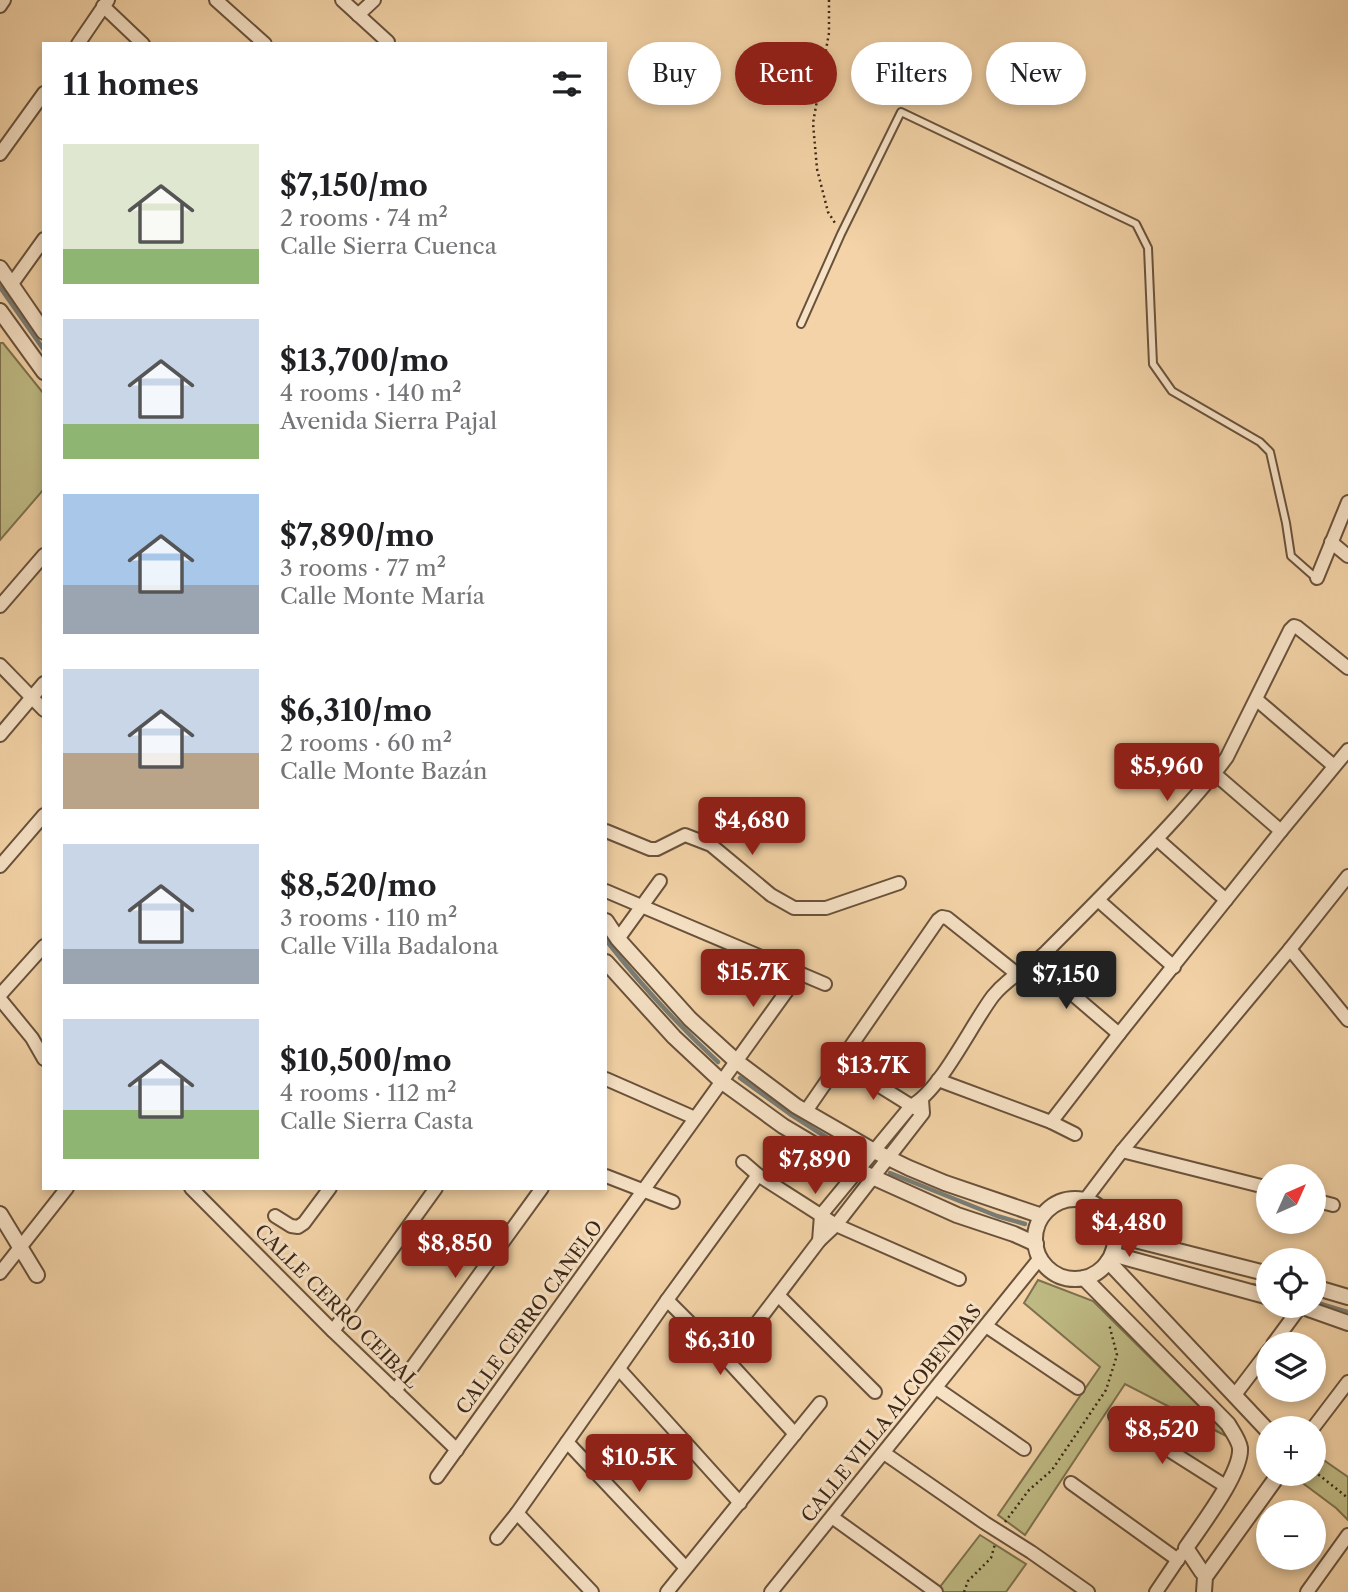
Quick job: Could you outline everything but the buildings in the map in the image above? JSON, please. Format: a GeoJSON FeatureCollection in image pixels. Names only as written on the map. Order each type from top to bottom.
{"type":"FeatureCollection","features":[{"type":"Feature","properties":{"kind":"street"},"geometry":{"type":"LineString","coordinates":[[0,6],[4,0]]}},
{"type":"Feature","properties":{"kind":"street"},"geometry":{"type":"LineString","coordinates":[[216,0],[263,42]]}},
{"type":"Feature","properties":{"kind":"street"},"geometry":{"type":"LineString","coordinates":[[342,0],[388,42]]}},
{"type":"Feature","properties":{"kind":"street"},"geometry":{"type":"LineString","coordinates":[[358,15],[374,0]]}},
{"type":"Feature","properties":{"kind":"street"},"geometry":{"type":"LineString","coordinates":[[79,42],[106,3],[141,42]]}},
{"type":"Feature","properties":{"kind":"street"},"geometry":{"type":"LineString","coordinates":[[0,154],[42,96]]}},
{"type":"Feature","properties":{"kind":"street"},"geometry":{"type":"LineString","coordinates":[[11,285],[42,242]]}},
{"type":"Feature","properties":{"kind":"street"},"geometry":{"type":"LineString","coordinates":[[0,268],[42,329]]}},
{"type":"Feature","properties":{"kind":"street"},"geometry":{"type":"LineString","coordinates":[[0,312],[7,333],[42,370]]}},
{"type":"Feature","properties":{"kind":"street"},"geometry":{"type":"LineString","coordinates":[[1317,578],[1348,502]]}},
{"type":"Feature","properties":{"kind":"street"},"geometry":{"type":"LineString","coordinates":[[1331,542],[1348,556]]}},
{"type":"Feature","properties":{"kind":"street"},"geometry":{"type":"LineString","coordinates":[[0,606],[42,557]]}},
{"type":"Feature","properties":{"kind":"street"},"geometry":{"type":"LineString","coordinates":[[819,1241],[821,1215],[857,1170],[938,1080],[993,996],[1016,973],[1035,962],[1098,901],[1215,774],[1227,757],[1290,630],[1294,626],[1297,627],[1348,668]]}},
{"type":"Feature","properties":{"kind":"street"},"geometry":{"type":"LineString","coordinates":[[0,664],[42,708]]}},
{"type":"Feature","properties":{"kind":"street"},"geometry":{"type":"LineString","coordinates":[[0,735],[42,685]]}},
{"type":"Feature","properties":{"kind":"street"},"geometry":{"type":"LineString","coordinates":[[1256,700],[1334,766]]}},
{"type":"Feature","properties":{"kind":"street"},"geometry":{"type":"LineString","coordinates":[[1051,1122],[1348,750]]}},
{"type":"Feature","properties":{"kind":"street"},"geometry":{"type":"LineString","coordinates":[[1215,774],[1281,831]]}},
{"type":"Feature","properties":{"kind":"street"},"geometry":{"type":"LineString","coordinates":[[0,866],[41,824]]}},
{"type":"Feature","properties":{"kind":"street"},"geometry":{"type":"LineString","coordinates":[[607,831],[650,849],[657,849],[685,835],[711,845],[771,895],[794,908],[826,908],[900,883]]}},
{"type":"Feature","properties":{"kind":"street"},"geometry":{"type":"LineString","coordinates":[[1157,839],[1226,900]]}},
{"type":"Feature","properties":{"kind":"street"},"geometry":{"type":"LineString","coordinates":[[1085,1200],[1122,1151],[1347,879]]}},
{"type":"Feature","properties":{"kind":"street"},"geometry":{"type":"LineString","coordinates":[[618,940],[660,881]]}},
{"type":"Feature","properties":{"kind":"street"},"geometry":{"type":"LineString","coordinates":[[607,891],[825,984]]}},
{"type":"Feature","properties":{"kind":"street"},"geometry":{"type":"LineString","coordinates":[[1098,901],[1174,967]]}},
{"type":"Feature","properties":{"kind":"street"},"geometry":{"type":"LineString","coordinates":[[806,1111],[942,917],[947,918],[1016,973]]}},
{"type":"Feature","properties":{"kind":"street"},"geometry":{"type":"LineString","coordinates":[[607,923],[618,940],[690,1019],[736,1062],[796,1106],[874,1151],[944,1183],[1042,1216]]}},
{"type":"Feature","properties":{"kind":"street"},"geometry":{"type":"LineString","coordinates":[[42,948],[0,997],[42,1056]]}},
{"type":"Feature","properties":{"kind":"street"},"geometry":{"type":"LineString","coordinates":[[1290,949],[1348,1020]]}},
{"type":"Feature","properties":{"kind":"street"},"geometry":{"type":"LineString","coordinates":[[1035,962],[1119,1034]]}},
{"type":"Feature","properties":{"kind":"street"},"geometry":{"type":"LineString","coordinates":[[607,963],[674,1037],[721,1082],[783,1126],[872,1178],[957,1215],[1014,1234],[1038,1251]]}},
{"type":"Feature","properties":{"kind":"street","name":"CALLE CERRO CANELO"},"geometry":{"type":"LineString","coordinates":[[436,1477],[799,974]]}},
{"type":"Feature","properties":{"kind":"street"},"geometry":{"type":"LineString","coordinates":[[32,1038],[42,1046]]}},
{"type":"Feature","properties":{"kind":"street"},"geometry":{"type":"LineString","coordinates":[[728,1361],[819,1241],[836,1225],[923,1114],[916,1103],[841,1062]]}},
{"type":"Feature","properties":{"kind":"street"},"geometry":{"type":"LineString","coordinates":[[607,1079],[695,1118]]}},
{"type":"Feature","properties":{"kind":"street"},"geometry":{"type":"LineString","coordinates":[[938,1080],[1051,1122],[1075,1134]]}},
{"type":"Feature","properties":{"kind":"street"},"geometry":{"type":"LineString","coordinates":[[1122,1151],[1256,1185]]}},
{"type":"Feature","properties":{"kind":"street"},"geometry":{"type":"LineString","coordinates":[[743,1162],[758,1175],[836,1225],[959,1279]]}},
{"type":"Feature","properties":{"kind":"street"},"geometry":{"type":"LineString","coordinates":[[497,1538],[758,1175]]}},
{"type":"Feature","properties":{"kind":"street"},"geometry":{"type":"LineString","coordinates":[[607,1176],[673,1202]]}},
{"type":"Feature","properties":{"kind":"street"},"geometry":{"type":"LineString","coordinates":[[0,1273],[64,1190]]}},
{"type":"Feature","properties":{"kind":"street","name":"CALLE CERRO CEIBAL"},"geometry":{"type":"LineString","coordinates":[[193,1190],[332,1331],[457,1450]]}},
{"type":"Feature","properties":{"kind":"street"},"geometry":{"type":"LineString","coordinates":[[275,1216],[291,1226],[298,1227],[329,1190]]}},
{"type":"Feature","properties":{"kind":"street"},"geometry":{"type":"LineString","coordinates":[[332,1331],[435,1190]]}},
{"type":"Feature","properties":{"kind":"street"},"geometry":{"type":"LineString","coordinates":[[395,1391],[541,1190]]}},
{"type":"Feature","properties":{"kind":"street"},"geometry":{"type":"LineString","coordinates":[[1085,1200],[1096,1205],[1112,1223],[1114,1248],[1110,1258],[1093,1274],[1071,1279],[1048,1268],[1038,1251],[1035,1234],[1042,1216],[1050,1207],[1061,1201],[1085,1200]]}},
{"type":"Feature","properties":{"kind":"street"},"geometry":{"type":"LineString","coordinates":[[1326,1203],[1333,1205]]}},
{"type":"Feature","properties":{"kind":"street"},"geometry":{"type":"LineString","coordinates":[[0,1214],[37,1275]]}},
{"type":"Feature","properties":{"kind":"street"},"geometry":{"type":"LineString","coordinates":[[1115,1235],[1256,1271]]}},
{"type":"Feature","properties":{"kind":"street","name":"CALLE VILLA ALCOBENDAS"},"geometry":{"type":"LineString","coordinates":[[777,1590],[832,1517],[986,1326],[1038,1251]]}},
{"type":"Feature","properties":{"kind":"street"},"geometry":{"type":"LineString","coordinates":[[1110,1258],[1256,1294]]}},
{"type":"Feature","properties":{"kind":"street"},"geometry":{"type":"LineString","coordinates":[[1110,1258],[1256,1419]]}},
{"type":"Feature","properties":{"kind":"street"},"geometry":{"type":"LineString","coordinates":[[1084,1278],[1228,1424],[1240,1445],[1240,1457],[1227,1487],[1156,1592]]}},
{"type":"Feature","properties":{"kind":"street"},"geometry":{"type":"LineString","coordinates":[[1326,1291],[1348,1297]]}},
{"type":"Feature","properties":{"kind":"street"},"geometry":{"type":"LineString","coordinates":[[779,1296],[875,1392]]}},
{"type":"Feature","properties":{"kind":"street"},"geometry":{"type":"LineString","coordinates":[[667,1300],[795,1434]]}},
{"type":"Feature","properties":{"kind":"street"},"geometry":{"type":"LineString","coordinates":[[1326,1315],[1348,1323]]}},
{"type":"Feature","properties":{"kind":"street"},"geometry":{"type":"LineString","coordinates":[[986,1326],[1078,1388]]}},
{"type":"Feature","properties":{"kind":"street"},"geometry":{"type":"LineString","coordinates":[[1234,1396],[1256,1367]]}},
{"type":"Feature","properties":{"kind":"street"},"geometry":{"type":"LineString","coordinates":[[619,1369],[740,1503]]}},
{"type":"Feature","properties":{"kind":"street"},"geometry":{"type":"LineString","coordinates":[[1322,1416],[1348,1382]]}},
{"type":"Feature","properties":{"kind":"street"},"geometry":{"type":"LineString","coordinates":[[936,1388],[1024,1449]]}},
{"type":"Feature","properties":{"kind":"street"},"geometry":{"type":"LineString","coordinates":[[667,1592],[820,1403]]}},
{"type":"Feature","properties":{"kind":"street"},"geometry":{"type":"LineString","coordinates":[[1115,1416],[1227,1487]]}},
{"type":"Feature","properties":{"kind":"street"},"geometry":{"type":"LineString","coordinates":[[567,1442],[686,1568]]}},
{"type":"Feature","properties":{"kind":"street"},"geometry":{"type":"LineString","coordinates":[[884,1453],[1088,1592]]}},
{"type":"Feature","properties":{"kind":"street"},"geometry":{"type":"LineString","coordinates":[[1071,1483],[1182,1554],[1204,1580],[1271,1486]]}},
{"type":"Feature","properties":{"kind":"street"},"geometry":{"type":"LineString","coordinates":[[517,1513],[592,1592]]}},
{"type":"Feature","properties":{"kind":"street"},"geometry":{"type":"LineString","coordinates":[[832,1517],[936,1592]]}},
{"type":"Feature","properties":{"kind":"street"},"geometry":{"type":"LineString","coordinates":[[1307,1592],[1348,1535]]}},
{"type":"Feature","properties":{"kind":"lane"},"geometry":{"type":"LineString","coordinates":[[801,324],[841,234],[901,112],[1136,225],[1148,248],[1153,363],[1172,391],[1261,442],[1270,452],[1291,556],[1317,578]]}},
{"type":"Feature","properties":{"kind":"path"},"geometry":{"type":"LineString","coordinates":[[829,0],[829,33],[813,123],[817,169],[828,212],[841,234]]}},
{"type":"Feature","properties":{"kind":"path"},"geometry":{"type":"LineString","coordinates":[[964,1592],[968,1581],[991,1558],[999,1531],[1029,1490],[1052,1470],[1106,1390],[1117,1355],[1108,1320]]}},
{"type":"Feature","properties":{"kind":"path"},"geometry":{"type":"LineString","coordinates":[[1326,1481],[1348,1498]]}},
{"type":"Feature","properties":{"kind":"shaded area"},"geometry":{"type":"Polygon","coordinates":[[[0,343],[3,343],[42,392],[42,491],[0,540],[0,343]]]}},
{"type":"Feature","properties":{"kind":"shaded area"},"geometry":{"type":"Polygon","coordinates":[[[1038,1280],[1093,1301],[1232,1439],[1125,1384],[1025,1535],[998,1515],[1100,1367],[1024,1303],[1038,1280]]]}},
{"type":"Feature","properties":{"kind":"shaded area"},"geometry":{"type":"Polygon","coordinates":[[[1326,1462],[1348,1477],[1348,1520],[1307,1486],[1326,1486],[1326,1462]]]}},
{"type":"Feature","properties":{"kind":"shaded area"},"geometry":{"type":"Polygon","coordinates":[[[980,1535],[1026,1564],[1006,1592],[936,1592],[980,1535]]]}},
{"type":"Feature","properties":{"kind":"waterway"},"geometry":{"type":"LineString","coordinates":[[0,287],[42,347]]}},
{"type":"Feature","properties":{"kind":"waterway"},"geometry":{"type":"LineString","coordinates":[[607,941],[659,1003],[718,1062]]}},
{"type":"Feature","properties":{"kind":"waterway"},"geometry":{"type":"LineString","coordinates":[[740,1078],[848,1151]]}},
{"type":"Feature","properties":{"kind":"waterway"},"geometry":{"type":"LineString","coordinates":[[890,1173],[997,1216],[1025,1224]]}},
{"type":"Feature","properties":{"kind":"waterway"},"geometry":{"type":"LineString","coordinates":[[1326,1306],[1348,1312]]}}]}
